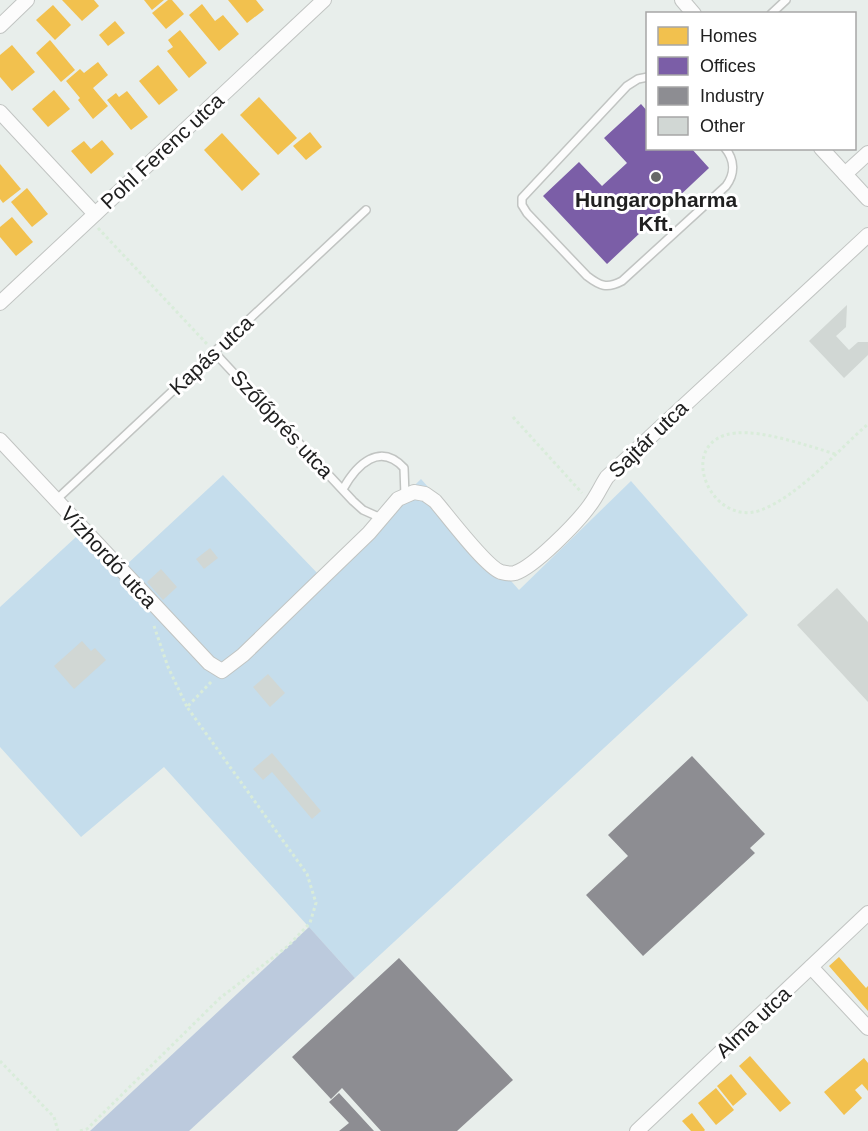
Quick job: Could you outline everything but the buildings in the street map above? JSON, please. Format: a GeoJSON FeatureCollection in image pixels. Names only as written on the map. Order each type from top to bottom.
{"type":"FeatureCollection","features":[{"type":"Feature","properties":{"kind":"street"},"geometry":{"type":"LineString","coordinates":[[0,26],[27,0]]}},
{"type":"Feature","properties":{"kind":"street","name":"Pohl Ferenc utca"},"geometry":{"type":"LineString","coordinates":[[0,303],[324,0]]}},
{"type":"Feature","properties":{"kind":"street"},"geometry":{"type":"LineString","coordinates":[[681,0],[692,12]]}},
{"type":"Feature","properties":{"kind":"street"},"geometry":{"type":"LineString","coordinates":[[0,112],[92,216]]}},
{"type":"Feature","properties":{"kind":"street"},"geometry":{"type":"LineString","coordinates":[[823,150],[868,199]]}},
{"type":"Feature","properties":{"kind":"street"},"geometry":{"type":"LineString","coordinates":[[845,174],[868,153]]}},
{"type":"Feature","properties":{"kind":"street","name":"Sajtár utca"},"geometry":{"type":"LineString","coordinates":[[405,496],[414,492],[425,494],[435,501],[484,558],[500,572],[513,573],[526,568],[568,530],[592,503],[597,491],[614,470],[868,235]]}},
{"type":"Feature","properties":{"kind":"street","name":"Vízhordó utca"},"geometry":{"type":"LineString","coordinates":[[0,440],[208,663],[222,671]]}},
{"type":"Feature","properties":{"kind":"street"},"geometry":{"type":"LineString","coordinates":[[222,671],[251,647],[361,541],[398,499],[405,496]]}},
{"type":"Feature","properties":{"kind":"street","name":"Alma utca"},"geometry":{"type":"LineString","coordinates":[[637,1131],[868,913]]}},
{"type":"Feature","properties":{"kind":"street"},"geometry":{"type":"LineString","coordinates":[[811,967],[868,1028]]}},
{"type":"Feature","properties":{"kind":"lane"},"geometry":{"type":"LineString","coordinates":[[773,12],[786,0]]}},
{"type":"Feature","properties":{"kind":"lane"},"geometry":{"type":"LineString","coordinates":[[646,77],[638,79],[627,86],[522,198],[522,205],[527,213],[587,276],[598,285],[606,287],[622,281],[730,182],[734,168],[726,150]]}},
{"type":"Feature","properties":{"kind":"lane","name":"Kapás utca"},"geometry":{"type":"LineString","coordinates":[[56,500],[366,210]]}},
{"type":"Feature","properties":{"kind":"lane","name":"Szőlőprés utca"},"geometry":{"type":"LineString","coordinates":[[214,352],[363,510],[381,518]]}},
{"type":"Feature","properties":{"kind":"lane"},"geometry":{"type":"LineString","coordinates":[[343,489],[360,466],[373,458],[385,455],[396,459],[404,468],[405,496]]}},
{"type":"Feature","properties":{"kind":"path","name":"Szőlőprés utca"},"geometry":{"type":"LineString","coordinates":[[92,216],[214,352]]}},
{"type":"Feature","properties":{"kind":"path"},"geometry":{"type":"LineString","coordinates":[[513,417],[592,503]]}},
{"type":"Feature","properties":{"kind":"path"},"geometry":{"type":"LineString","coordinates":[[835,454],[783,439],[748,432],[734,433],[714,441],[707,447],[704,458],[706,484],[728,509],[743,513],[760,510],[788,495],[816,473],[868,424]]}},
{"type":"Feature","properties":{"kind":"path"},"geometry":{"type":"LineString","coordinates":[[80,1131],[87,1129],[220,998],[288,946],[310,923],[316,903],[307,874],[187,707],[168,667],[153,625]]}},
{"type":"Feature","properties":{"kind":"path"},"geometry":{"type":"LineString","coordinates":[[187,707],[222,671]]}},
{"type":"Feature","properties":{"kind":"path"},"geometry":{"type":"LineString","coordinates":[[0,1061],[54,1117],[58,1131]]}},
{"type":"Feature","properties":{"kind":"shaded area"},"geometry":{"type":"Polygon","coordinates":[[[223,475],[321,577],[421,479],[519,590],[631,481],[748,615],[355,978],[164,767],[81,837],[0,747],[0,607],[89,525],[124,567],[223,475]]]}},
{"type":"Feature","properties":{"kind":"shaded area"},"geometry":{"type":"Polygon","coordinates":[[[309,927],[355,978],[189,1131],[90,1131],[309,927]]]}},
{"type":"Feature","properties":{"kind":"place","name":"Hungaropharma Kft."},"geometry":{"type":"Point","coordinates":[656,177]}}]}
